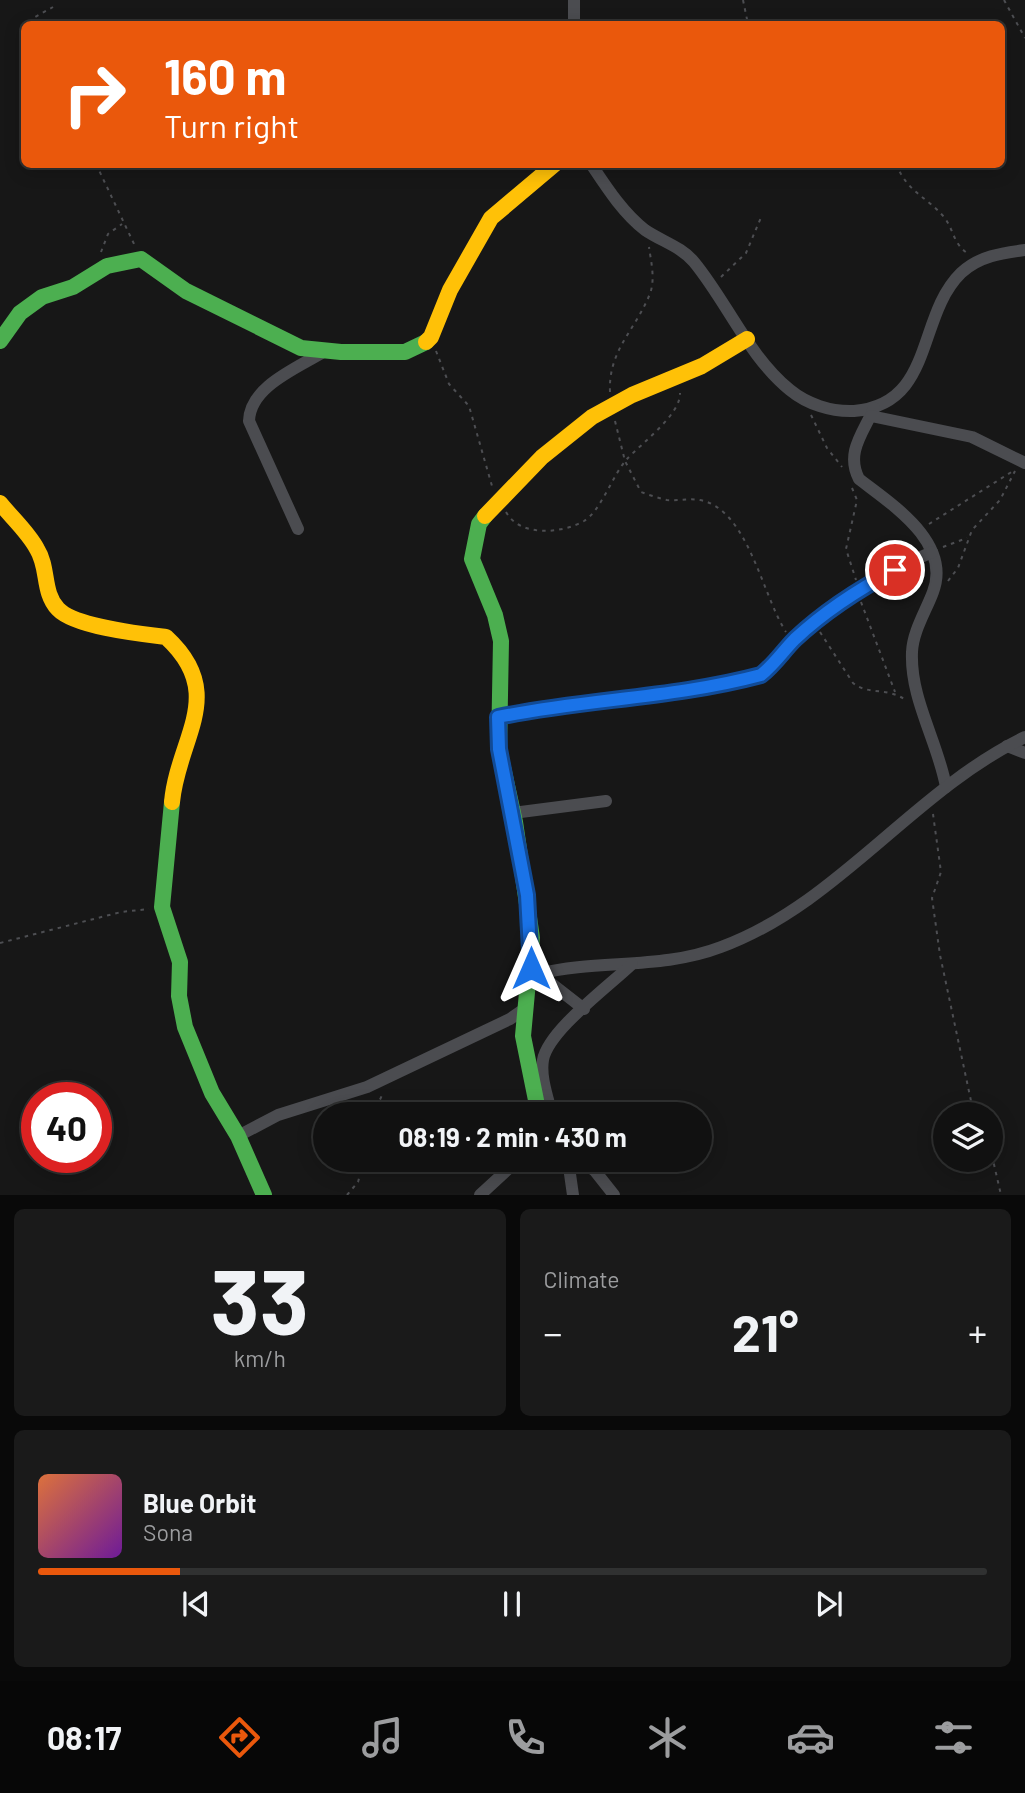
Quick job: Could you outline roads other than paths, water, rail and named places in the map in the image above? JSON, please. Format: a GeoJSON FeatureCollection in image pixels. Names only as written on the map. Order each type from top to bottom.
{"type":"FeatureCollection","features":[{"type":"Feature","properties":{"kind":"street"},"geometry":{"type":"LineString","coordinates":[[573,0],[575,21]]}},
{"type":"Feature","properties":{"kind":"street"},"geometry":{"type":"LineString","coordinates":[[0,341],[27,306],[42,297],[73,287],[107,266],[141,259],[186,291],[301,348],[405,352],[422,346],[431,337],[450,290],[491,218],[550,168]]}},
{"type":"Feature","properties":{"kind":"street"},"geometry":{"type":"LineString","coordinates":[[594,168],[632,218],[650,233],[688,255],[747,339],[788,388],[806,401],[849,411],[873,412],[972,436],[1025,463]]}},
{"type":"Feature","properties":{"kind":"street"},"geometry":{"type":"LineString","coordinates":[[946,787],[940,759],[923,716],[912,653],[915,634],[935,588],[932,552],[919,530],[859,479],[854,470],[857,440],[873,412],[899,394],[908,382],[953,282],[981,258],[1025,250]]}},
{"type":"Feature","properties":{"kind":"street"},"geometry":{"type":"LineString","coordinates":[[536,1102],[526,1062],[523,1010],[535,971],[527,895],[499,749],[501,641],[495,615],[472,559],[480,524],[498,500],[542,457],[612,405],[678,378],[747,339]]}},
{"type":"Feature","properties":{"kind":"street"},"geometry":{"type":"LineString","coordinates":[[298,529],[248,421],[249,407],[261,391],[325,351]]}},
{"type":"Feature","properties":{"kind":"street"},"geometry":{"type":"LineString","coordinates":[[0,503],[37,548],[45,566],[47,591],[58,609],[69,616],[118,631],[166,638],[182,657],[197,687],[199,700],[173,786],[162,907],[180,962],[179,996],[185,1027],[212,1093],[230,1127],[238,1136],[264,1195]]}},
{"type":"Feature","properties":{"kind":"street"},"geometry":{"type":"LineString","coordinates":[[498,717],[587,701],[654,696],[761,675],[775,665],[793,641],[859,589],[932,552]]}},
{"type":"Feature","properties":{"kind":"street"},"geometry":{"type":"LineString","coordinates":[[535,971],[579,965],[632,964],[688,958],[722,947],[772,923],[812,896],[933,796],[1007,746],[1025,737]]}},
{"type":"Feature","properties":{"kind":"street"},"geometry":{"type":"LineString","coordinates":[[1007,746],[1025,753]]}},
{"type":"Feature","properties":{"kind":"street"},"geometry":{"type":"LineString","coordinates":[[513,813],[606,801]]}},
{"type":"Feature","properties":{"kind":"street"},"geometry":{"type":"LineString","coordinates":[[549,1102],[544,1083],[545,1053],[559,1030],[632,964]]}},
{"type":"Feature","properties":{"kind":"street"},"geometry":{"type":"LineString","coordinates":[[535,971],[584,1009]]}},
{"type":"Feature","properties":{"kind":"street"},"geometry":{"type":"LineString","coordinates":[[238,1136],[278,1115],[391,1076],[510,1019],[523,1010]]}},
{"type":"Feature","properties":{"kind":"street"},"geometry":{"type":"LineString","coordinates":[[480,1195],[505,1172]]}},
{"type":"Feature","properties":{"kind":"street"},"geometry":{"type":"LineString","coordinates":[[570,1172],[573,1195]]}},
{"type":"Feature","properties":{"kind":"street"},"geometry":{"type":"LineString","coordinates":[[596,1172],[614,1195]]}}]}
